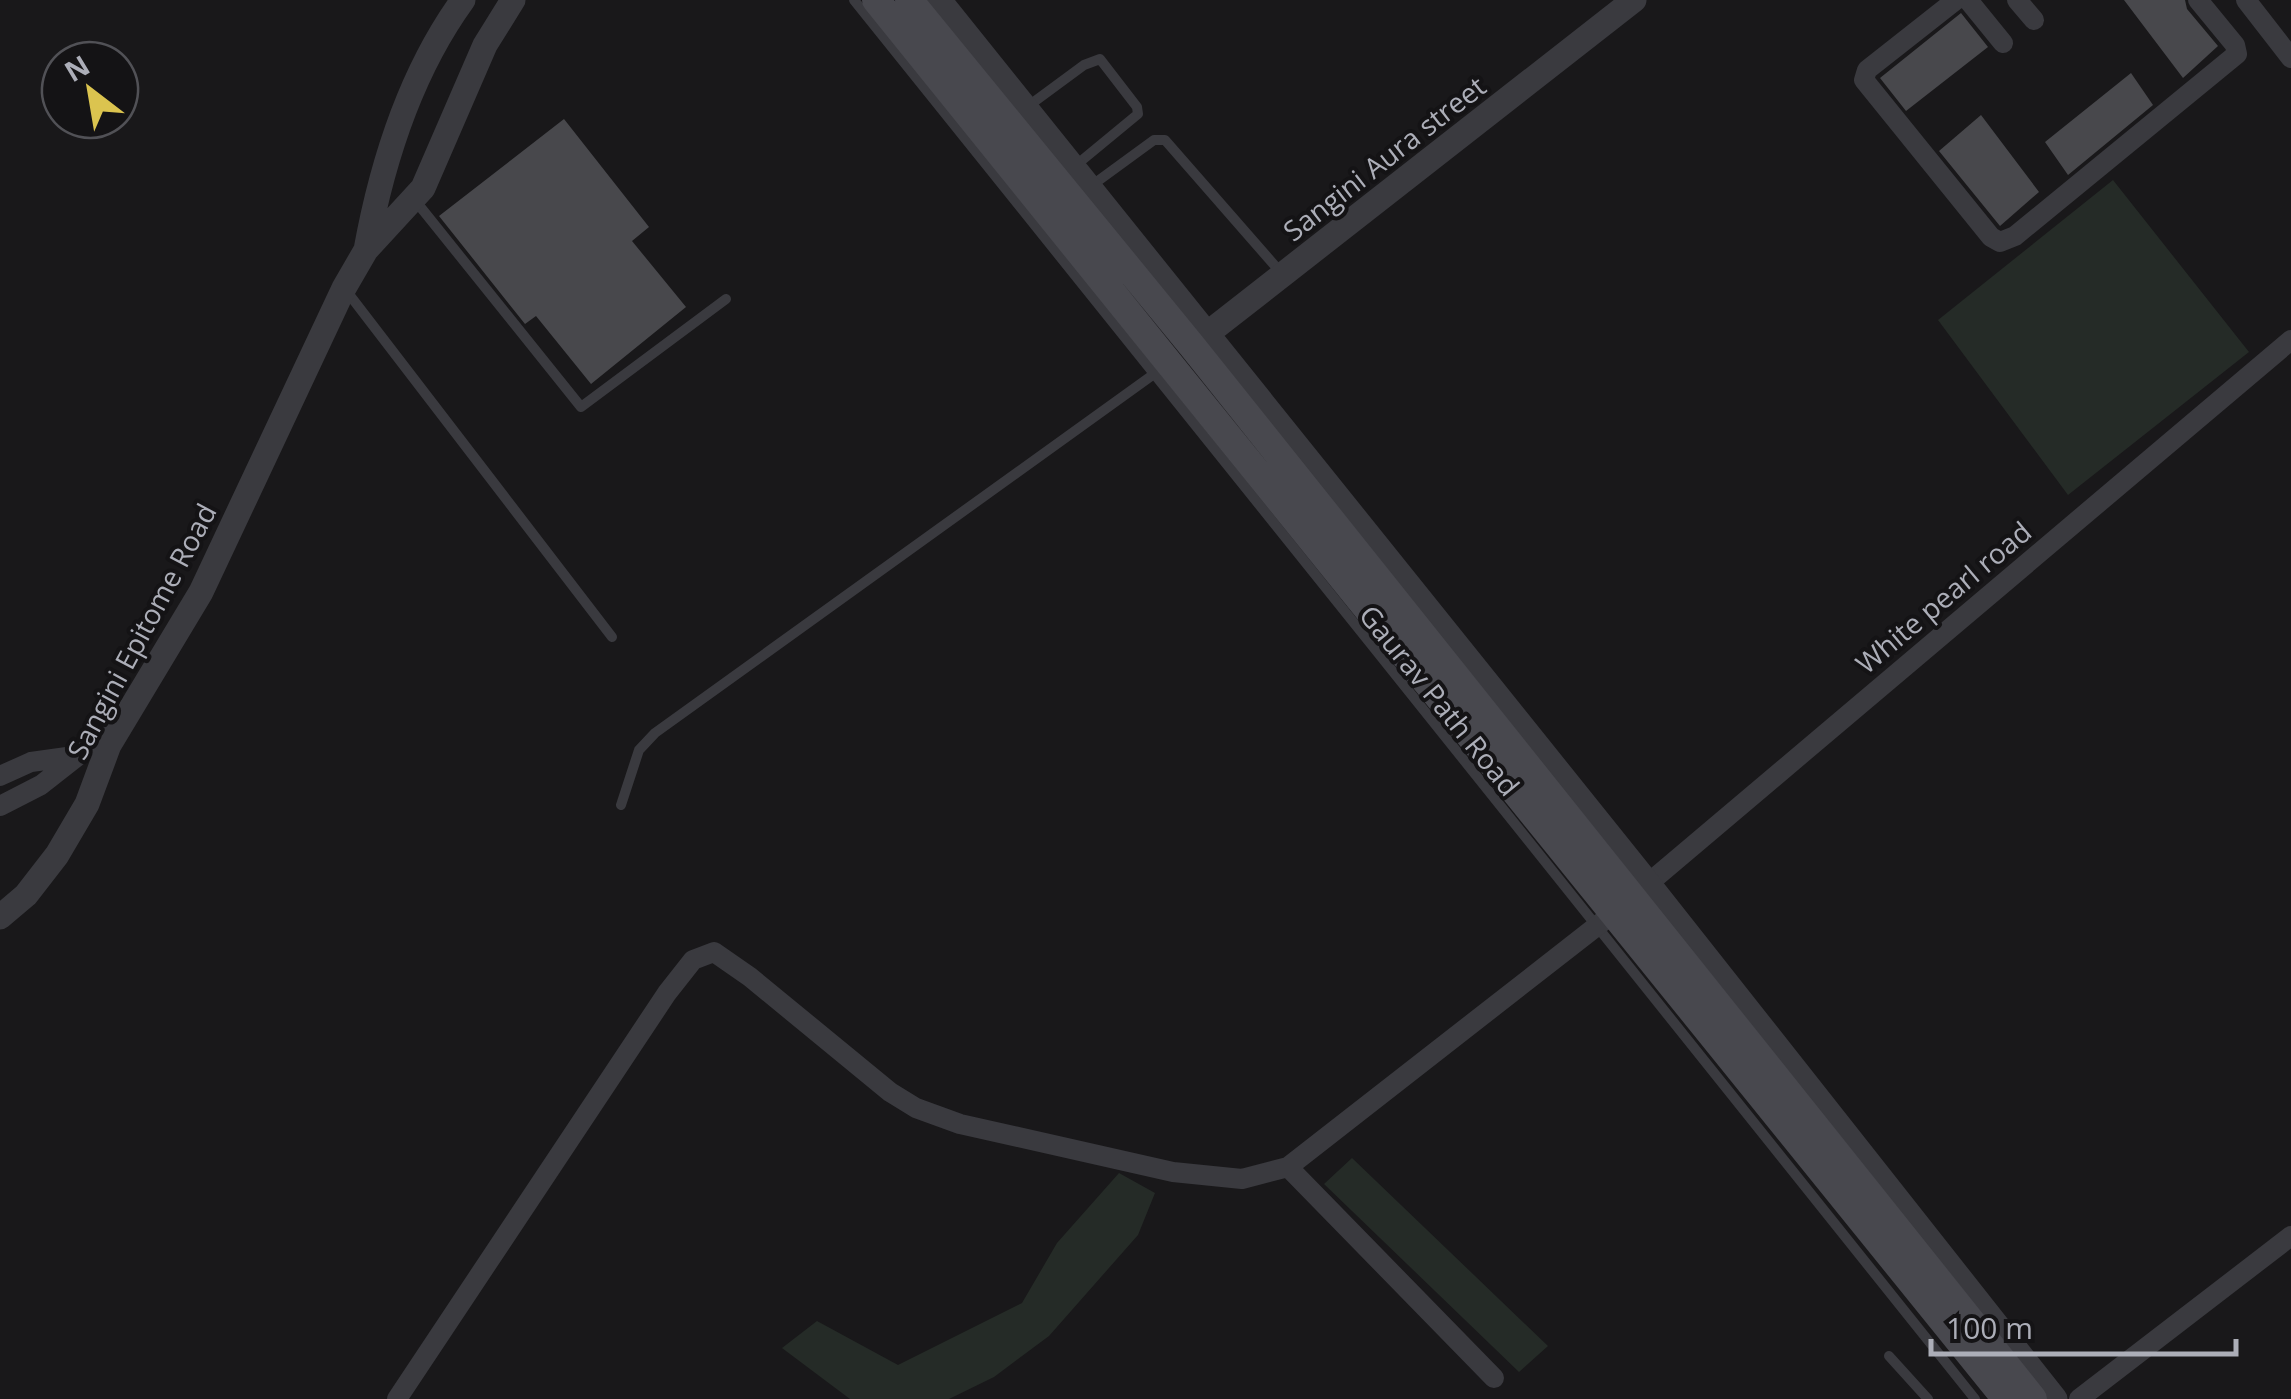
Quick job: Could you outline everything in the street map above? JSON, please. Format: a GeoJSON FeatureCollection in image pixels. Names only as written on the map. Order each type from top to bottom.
{"type":"FeatureCollection","features":[{"type":"Feature","properties":{"kind":"main road","name":"Gaurav Path Road"},"geometry":{"type":"LineString","coordinates":[[876,0],[1182,353]]}},
{"type":"Feature","properties":{"kind":"main road","name":"Gaurav Path Road"},"geometry":{"type":"LineString","coordinates":[[910,0],[1182,353],[1621,905],[2006,1399]]}},
{"type":"Feature","properties":{"kind":"main road","name":"Gaurav Path Road"},"geometry":{"type":"LineString","coordinates":[[1621,905],[2033,1399]]}},
{"type":"Feature","properties":{"kind":"street"},"geometry":{"type":"LineString","coordinates":[[366,250],[379,181],[406,105],[463,0]]}},
{"type":"Feature","properties":{"kind":"street"},"geometry":{"type":"LineString","coordinates":[[366,250],[423,188],[485,45],[513,0]]}},
{"type":"Feature","properties":{"kind":"street","name":"Sangini Aura street"},"geometry":{"type":"LineString","coordinates":[[1182,353],[1634,0]]}},
{"type":"Feature","properties":{"kind":"street"},"geometry":{"type":"LineString","coordinates":[[1956,0],[1868,70],[1864,80],[1991,237],[2000,242],[2015,236],[2237,54],[2235,45],[2198,0]]}},
{"type":"Feature","properties":{"kind":"street"},"geometry":{"type":"LineString","coordinates":[[1968,0],[2003,43]]}},
{"type":"Feature","properties":{"kind":"street"},"geometry":{"type":"LineString","coordinates":[[2017,0],[2034,20]]}},
{"type":"Feature","properties":{"kind":"street"},"geometry":{"type":"LineString","coordinates":[[2246,0],[2291,58]]}},
{"type":"Feature","properties":{"kind":"street"},"geometry":{"type":"LineString","coordinates":[[944,2],[1082,177],[1182,353]]}},
{"type":"Feature","properties":{"kind":"street","name":"Sangini Epitome Road"},"geometry":{"type":"LineString","coordinates":[[0,917],[26,895],[86,804],[98,769],[124,720],[201,592],[344,288],[366,250]]}},
{"type":"Feature","properties":{"kind":"street","name":"White pearl road"},"geometry":{"type":"LineString","coordinates":[[1288,1167],[1621,905],[2291,340]]}},
{"type":"Feature","properties":{"kind":"street"},"geometry":{"type":"LineString","coordinates":[[0,806],[41,785],[124,720]]}},
{"type":"Feature","properties":{"kind":"street"},"geometry":{"type":"LineString","coordinates":[[0,776],[30,762],[74,756]]}},
{"type":"Feature","properties":{"kind":"street"},"geometry":{"type":"LineString","coordinates":[[1621,905],[2055,1399]]}},
{"type":"Feature","properties":{"kind":"street"},"geometry":{"type":"LineString","coordinates":[[398,1399],[667,993],[693,960],[714,952],[750,976],[890,1092],[916,1108],[960,1124],[1174,1172],[1242,1179],[1288,1167],[1494,1378]]}},
{"type":"Feature","properties":{"kind":"street"},"geometry":{"type":"LineString","coordinates":[[2079,1399],[2291,1236]]}},
{"type":"Feature","properties":{"kind":"lane"},"geometry":{"type":"LineString","coordinates":[[854,0],[1182,353],[1621,905],[1975,1399]]}},
{"type":"Feature","properties":{"kind":"lane"},"geometry":{"type":"LineString","coordinates":[[1026,108],[1084,65],[1100,59],[1137,107],[1138,114],[1082,177]]}},
{"type":"Feature","properties":{"kind":"lane"},"geometry":{"type":"LineString","coordinates":[[1082,177],[1154,140],[1165,140],[1283,275]]}},
{"type":"Feature","properties":{"kind":"lane"},"geometry":{"type":"LineString","coordinates":[[414,198],[582,407],[726,300]]}},
{"type":"Feature","properties":{"kind":"lane"},"geometry":{"type":"LineString","coordinates":[[344,288],[612,637]]}},
{"type":"Feature","properties":{"kind":"lane"},"geometry":{"type":"LineString","coordinates":[[621,805],[639,750],[656,732],[1182,353]]}},
{"type":"Feature","properties":{"kind":"lane"},"geometry":{"type":"LineString","coordinates":[[1889,1356],[1928,1399]]}},
{"type":"Feature","properties":{"kind":"shaded area"},"geometry":{"type":"Polygon","coordinates":[[[2113,180],[2249,352],[2068,495],[1938,320],[2113,180]]]}},
{"type":"Feature","properties":{"kind":"shaded area"},"geometry":{"type":"Polygon","coordinates":[[[1352,1158],[1548,1346],[1519,1372],[1324,1184],[1352,1158]]]}},
{"type":"Feature","properties":{"kind":"shaded area"},"geometry":{"type":"Polygon","coordinates":[[[1119,1173],[1155,1193],[1138,1235],[1049,1336],[994,1377],[949,1399],[850,1399],[782,1348],[817,1321],[898,1365],[1022,1303],[1057,1243],[1119,1173]]]}},
{"type":"Feature","properties":{"kind":"building"},"geometry":{"type":"Polygon","coordinates":[[[2124,0],[2185,0],[2187,9],[2218,46],[2183,78],[2124,0]]]}},
{"type":"Feature","properties":{"kind":"building"},"geometry":{"type":"Polygon","coordinates":[[[1961,13],[1988,47],[1906,111],[1880,78],[1961,13]]]}},
{"type":"Feature","properties":{"kind":"building"},"geometry":{"type":"Polygon","coordinates":[[[2131,73],[2153,105],[2068,175],[2045,142],[2131,73]]]}},
{"type":"Feature","properties":{"kind":"building"},"geometry":{"type":"Polygon","coordinates":[[[1981,115],[2039,192],[2000,226],[1939,151],[1981,115]]]}},
{"type":"Feature","properties":{"kind":"building"},"geometry":{"type":"Polygon","coordinates":[[[564,119],[649,227],[632,241],[686,307],[591,384],[536,316],[525,324],[439,216],[564,119]]]}}]}
